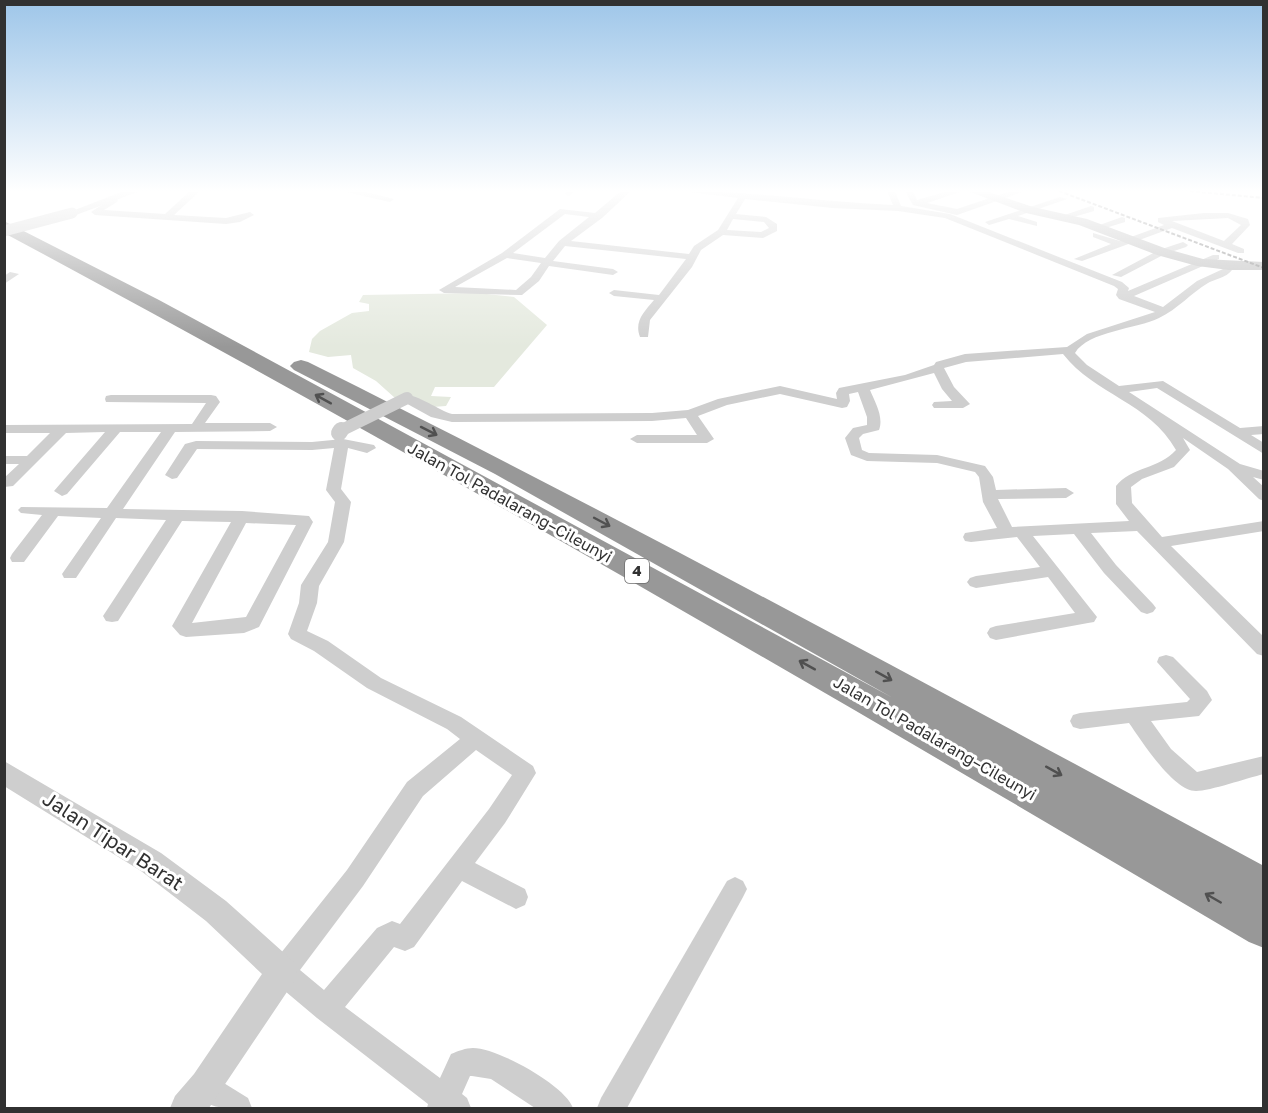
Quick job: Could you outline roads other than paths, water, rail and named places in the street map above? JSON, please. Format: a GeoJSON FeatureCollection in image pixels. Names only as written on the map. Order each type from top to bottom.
{"type":"FeatureCollection","features":[{"type":"Feature","properties":{"kind":"highway","name":"Jalan Tol Padalarang–Cileunyi"},"geometry":{"type":"LineString","coordinates":[[36,243],[152,304],[810,667],[1263,927]]}},
{"type":"Feature","properties":{"kind":"highway","name":"Jalan Tol Padalarang–Cileunyi"},"geometry":{"type":"LineString","coordinates":[[66,243],[514,474],[826,644],[1263,889]]}},
{"type":"Feature","properties":{"kind":"main road"},"geometry":{"type":"LineString","coordinates":[[1132,243],[1202,263],[1263,266]]}},
{"type":"Feature","properties":{"kind":"street"},"geometry":{"type":"LineString","coordinates":[[520,243],[505,255],[441,292],[518,293],[535,279],[562,243],[693,257]]}},
{"type":"Feature","properties":{"kind":"street"},"geometry":{"type":"LineString","coordinates":[[644,335],[644,320],[703,243]]}},
{"type":"Feature","properties":{"kind":"street"},"geometry":{"type":"LineString","coordinates":[[1019,243],[1118,284],[1124,288],[1121,292],[1123,297]]}},
{"type":"Feature","properties":{"kind":"street"},"geometry":{"type":"LineString","coordinates":[[1079,260],[1121,243]]}},
{"type":"Feature","properties":{"kind":"street"},"geometry":{"type":"LineString","coordinates":[[1218,243],[1241,251]]}},
{"type":"Feature","properties":{"kind":"street"},"geometry":{"type":"LineString","coordinates":[[1226,246],[1229,243]]}},
{"type":"Feature","properties":{"kind":"street"},"geometry":{"type":"LineString","coordinates":[[1117,275],[1162,252],[1184,245]]}},
{"type":"Feature","properties":{"kind":"street"},"geometry":{"type":"LineString","coordinates":[[505,255],[613,272]]}},
{"type":"Feature","properties":{"kind":"street"},"geometry":{"type":"LineString","coordinates":[[1123,297],[1216,257]]}},
{"type":"Feature","properties":{"kind":"street"},"geometry":{"type":"LineString","coordinates":[[326,1009],[386,937],[392,934],[405,938],[524,777],[524,771],[454,723],[374,683],[321,646],[297,634],[308,603],[310,585],[336,542],[343,502],[333,490],[335,463],[341,438],[340,430],[407,398],[436,414],[452,418],[572,419],[690,414],[723,402],[772,391],[787,391],[842,404],[844,401],[842,392],[908,378],[965,358],[1070,350],[1082,340],[1147,320],[1164,311],[1198,285],[1227,271],[1229,266]]}},
{"type":"Feature","properties":{"kind":"street"},"geometry":{"type":"LineString","coordinates":[[4,281],[14,274]]}},
{"type":"Feature","properties":{"kind":"street"},"geometry":{"type":"LineString","coordinates":[[614,293],[661,298]]}},
{"type":"Feature","properties":{"kind":"street"},"geometry":{"type":"LineString","coordinates":[[1123,297],[1164,311]]}},
{"type":"Feature","properties":{"kind":"street"},"geometry":{"type":"LineString","coordinates":[[1070,350],[1069,354],[1073,359],[1233,466],[1263,496]]}},
{"type":"Feature","properties":{"kind":"street"},"geometry":{"type":"LineString","coordinates":[[938,368],[948,389],[963,404],[939,405]]}},
{"type":"Feature","properties":{"kind":"street"},"geometry":{"type":"LineString","coordinates":[[1117,390],[1159,384],[1263,450]]}},
{"type":"Feature","properties":{"kind":"street"},"geometry":{"type":"LineString","coordinates":[[862,386],[874,421],[873,428],[858,431],[852,438],[854,450],[867,457],[938,459],[973,466],[984,473],[989,495],[998,517],[1052,571],[1088,617],[996,633]]}},
{"type":"Feature","properties":{"kind":"street"},"geometry":{"type":"LineString","coordinates":[[111,399],[212,400],[197,426]]}},
{"type":"Feature","properties":{"kind":"street"},"geometry":{"type":"LineString","coordinates":[[637,439],[707,439],[690,414]]}},
{"type":"Feature","properties":{"kind":"street"},"geometry":{"type":"LineString","coordinates":[[1161,418],[1183,450],[1169,465],[1134,478],[1122,486],[1124,504],[1141,526],[1263,649]]}},
{"type":"Feature","properties":{"kind":"street"},"geometry":{"type":"LineString","coordinates":[[70,574],[171,427]]}},
{"type":"Feature","properties":{"kind":"street"},"geometry":{"type":"LineString","coordinates":[[4,429],[270,427]]}},
{"type":"Feature","properties":{"kind":"street"},"geometry":{"type":"LineString","coordinates":[[62,491],[116,428]]}},
{"type":"Feature","properties":{"kind":"street"},"geometry":{"type":"LineString","coordinates":[[8,483],[62,429]]}},
{"type":"Feature","properties":{"kind":"street"},"geometry":{"type":"LineString","coordinates":[[1237,432],[1263,430]]}},
{"type":"Feature","properties":{"kind":"street"},"geometry":{"type":"LineString","coordinates":[[172,475],[190,447],[196,445],[312,446],[341,438]]}},
{"type":"Feature","properties":{"kind":"street"},"geometry":{"type":"LineString","coordinates":[[4,460],[30,460]]}},
{"type":"Feature","properties":{"kind":"street"},"geometry":{"type":"LineString","coordinates":[[1233,466],[1261,474]]}},
{"type":"Feature","properties":{"kind":"street"},"geometry":{"type":"LineString","coordinates":[[989,495],[1065,493]]}},
{"type":"Feature","properties":{"kind":"street"},"geometry":{"type":"LineString","coordinates":[[26,510],[242,516],[300,519],[305,522],[253,622],[244,626],[186,630],[181,627],[242,516]]}},
{"type":"Feature","properties":{"kind":"street"},"geometry":{"type":"LineString","coordinates":[[18,558],[54,511]]}},
{"type":"Feature","properties":{"kind":"street"},"geometry":{"type":"LineString","coordinates":[[112,616],[178,514]]}},
{"type":"Feature","properties":{"kind":"street"},"geometry":{"type":"LineString","coordinates":[[971,537],[1014,532],[1141,526]]}},
{"type":"Feature","properties":{"kind":"street"},"geometry":{"type":"LineString","coordinates":[[1159,543],[1263,526]]}},
{"type":"Feature","properties":{"kind":"street"},"geometry":{"type":"LineString","coordinates":[[1078,528],[1110,569],[1147,608]]}},
{"type":"Feature","properties":{"kind":"street"},"geometry":{"type":"LineString","coordinates":[[976,582],[1052,571]]}},
{"type":"Feature","properties":{"kind":"street"},"geometry":{"type":"LineString","coordinates":[[1080,721],[1192,710],[1202,700],[1166,662]]}},
{"type":"Feature","properties":{"kind":"street"},"geometry":{"type":"LineString","coordinates":[[1134,714],[1164,755],[1186,777],[1195,782],[1263,765]]}},
{"type":"Feature","properties":{"kind":"street"},"geometry":{"type":"LineString","coordinates":[[188,1108],[206,1086],[282,972],[354,878],[415,789],[476,738]]}},
{"type":"Feature","properties":{"kind":"street","name":"Jalan Tipar Barat"},"geometry":{"type":"LineString","coordinates":[[4,772],[151,862],[216,911],[282,972]]}},
{"type":"Feature","properties":{"kind":"street"},"geometry":{"type":"LineString","coordinates":[[459,867],[516,897]]}},
{"type":"Feature","properties":{"kind":"street"},"geometry":{"type":"LineString","coordinates":[[611,1108],[735,889]]}},
{"type":"Feature","properties":{"kind":"street"},"geometry":{"type":"LineString","coordinates":[[282,972],[448,1106],[461,1064],[477,1060],[500,1068],[559,1108]]}},
{"type":"Feature","properties":{"kind":"street"},"geometry":{"type":"LineString","coordinates":[[206,1086],[238,1108]]}},
{"type":"Feature","properties":{"kind":"railway"},"geometry":{"type":"LineString","coordinates":[[1197,243],[1264,268]]}}]}
